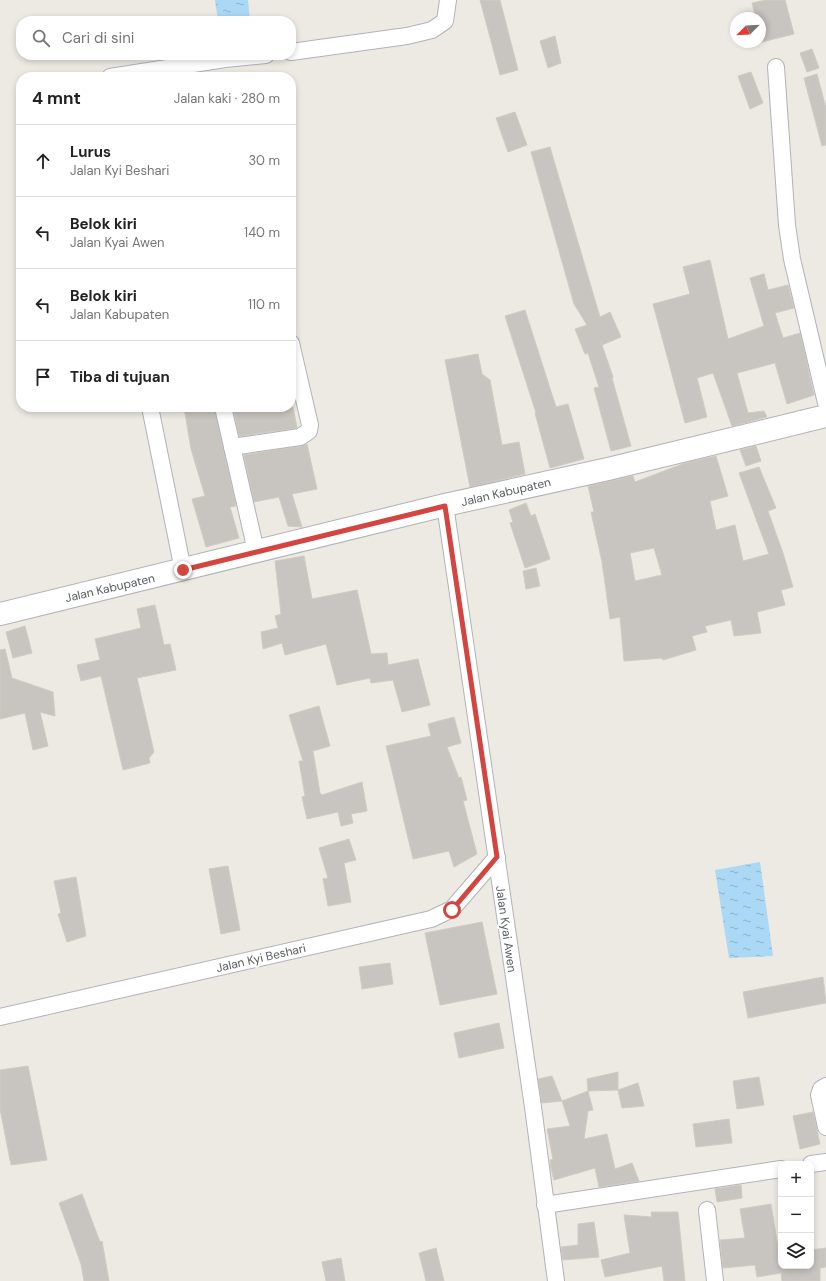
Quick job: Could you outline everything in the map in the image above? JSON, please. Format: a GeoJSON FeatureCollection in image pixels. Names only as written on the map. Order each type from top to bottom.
{"type":"FeatureCollection","features":[{"type":"Feature","properties":{"kind":"main road","name":"Jalan Kabupaten"},"geometry":{"type":"LineString","coordinates":[[0,614],[256,551],[608,469],[826,416]]}},
{"type":"Feature","properties":{"kind":"street"},"geometry":{"type":"LineString","coordinates":[[296,51],[407,36],[432,30],[445,22],[448,0]]}},
{"type":"Feature","properties":{"kind":"street"},"geometry":{"type":"LineString","coordinates":[[157,72],[220,60]]}},
{"type":"Feature","properties":{"kind":"street"},"geometry":{"type":"LineString","coordinates":[[776,67],[787,225],[792,259],[826,403]]}},
{"type":"Feature","properties":{"kind":"street"},"geometry":{"type":"LineString","coordinates":[[232,448],[300,436],[309,431],[310,425],[296,365]]}},
{"type":"Feature","properties":{"kind":"street"},"geometry":{"type":"LineString","coordinates":[[151,412],[183,570]]}},
{"type":"Feature","properties":{"kind":"street"},"geometry":{"type":"LineString","coordinates":[[224,412],[256,551]]}},
{"type":"Feature","properties":{"kind":"street","name":"Jalan Kyai Awen"},"geometry":{"type":"LineString","coordinates":[[445,506],[533,1107],[556,1281]]}},
{"type":"Feature","properties":{"kind":"street","name":"Jalan Kyi Beshari"},"geometry":{"type":"LineString","coordinates":[[0,1017],[431,919],[452,910],[497,857]]}},
{"type":"Feature","properties":{"kind":"street"},"geometry":{"type":"LineString","coordinates":[[826,1086],[821,1089],[819,1095],[826,1127]]}},
{"type":"Feature","properties":{"kind":"street"},"geometry":{"type":"LineString","coordinates":[[814,1164],[826,1162]]}},
{"type":"Feature","properties":{"kind":"street"},"geometry":{"type":"LineString","coordinates":[[545,1205],[778,1169]]}},
{"type":"Feature","properties":{"kind":"street"},"geometry":{"type":"LineString","coordinates":[[707,1210],[715,1281]]}},
{"type":"Feature","properties":{"kind":"water"},"geometry":{"type":"Polygon","coordinates":[[[215,0],[248,0],[250,16],[217,16],[215,0]]]}},
{"type":"Feature","properties":{"kind":"water"},"geometry":{"type":"Polygon","coordinates":[[[760,862],[773,956],[729,958],[715,870],[760,862]]]}},
{"type":"Feature","properties":{"kind":"building"},"geometry":{"type":"Polygon","coordinates":[[[480,0],[500,0],[518,70],[500,75],[480,0]]]}},
{"type":"Feature","properties":{"kind":"building"},"geometry":{"type":"Polygon","coordinates":[[[766,0],[785,0],[794,34],[766,41],[766,12],[754,12],[752,3],[766,0]]]}},
{"type":"Feature","properties":{"kind":"building"},"geometry":{"type":"Polygon","coordinates":[[[555,36],[561,63],[548,68],[540,41],[555,36]]]}},
{"type":"Feature","properties":{"kind":"building"},"geometry":{"type":"Polygon","coordinates":[[[812,49],[819,68],[807,72],[800,53],[812,49]]]}},
{"type":"Feature","properties":{"kind":"building"},"geometry":{"type":"Polygon","coordinates":[[[751,72],[763,103],[750,109],[738,76],[751,72]]]}},
{"type":"Feature","properties":{"kind":"building"},"geometry":{"type":"Polygon","coordinates":[[[817,74],[826,108],[826,145],[822,146],[804,78],[817,74]]]}},
{"type":"Feature","properties":{"kind":"building"},"geometry":{"type":"Polygon","coordinates":[[[515,112],[527,145],[508,152],[496,118],[515,112]]]}},
{"type":"Feature","properties":{"kind":"building"},"geometry":{"type":"Polygon","coordinates":[[[550,147],[600,317],[610,312],[621,337],[602,345],[613,377],[612,378],[631,446],[611,451],[594,388],[599,387],[588,353],[585,354],[575,329],[587,325],[574,304],[531,152],[550,147]]]}},
{"type":"Feature","properties":{"kind":"building"},"geometry":{"type":"Polygon","coordinates":[[[710,260],[728,339],[764,326],[750,278],[764,274],[768,290],[788,285],[794,308],[775,313],[783,338],[800,333],[814,395],[787,404],[775,363],[737,373],[748,413],[764,411],[767,417],[732,426],[713,373],[697,378],[707,417],[685,423],[653,304],[690,294],[683,267],[710,260]]]}},
{"type":"Feature","properties":{"kind":"building"},"geometry":{"type":"Polygon","coordinates":[[[525,310],[556,407],[568,404],[584,459],[550,468],[536,413],[505,316],[525,310]]]}},
{"type":"Feature","properties":{"kind":"building"},"geometry":{"type":"Polygon","coordinates":[[[478,354],[482,374],[490,380],[502,445],[519,442],[525,474],[470,487],[445,360],[478,354]]]}},
{"type":"Feature","properties":{"kind":"building"},"geometry":{"type":"Polygon","coordinates":[[[185,412],[215,412],[236,506],[230,507],[239,538],[206,547],[192,499],[205,496],[191,449],[185,412]]]}},
{"type":"Feature","properties":{"kind":"building"},"geometry":{"type":"Polygon","coordinates":[[[234,412],[294,412],[297,428],[239,436],[234,412]]]}},
{"type":"Feature","properties":{"kind":"building"},"geometry":{"type":"Polygon","coordinates":[[[307,444],[317,489],[292,494],[302,527],[288,526],[279,497],[254,502],[244,455],[307,444]]]}},
{"type":"Feature","properties":{"kind":"building"},"geometry":{"type":"Polygon","coordinates":[[[756,446],[761,461],[746,466],[740,450],[756,446]]]}},
{"type":"Feature","properties":{"kind":"building"},"geometry":{"type":"Polygon","coordinates":[[[716,456],[728,496],[710,501],[716,530],[735,525],[743,561],[769,554],[739,473],[759,467],[776,508],[768,511],[793,587],[781,590],[785,605],[757,612],[761,633],[734,636],[731,620],[705,626],[707,632],[692,636],[696,650],[663,660],[662,658],[624,661],[620,617],[610,619],[602,562],[591,512],[594,512],[588,486],[633,476],[635,482],[685,463],[716,456]],[[654,548],[630,553],[635,581],[662,575],[654,548]]]}},
{"type":"Feature","properties":{"kind":"building"},"geometry":{"type":"Polygon","coordinates":[[[526,503],[531,516],[535,514],[550,559],[525,568],[510,523],[513,522],[509,510],[526,503]]]}},
{"type":"Feature","properties":{"kind":"building"},"geometry":{"type":"Polygon","coordinates":[[[304,556],[312,599],[357,590],[371,654],[387,653],[388,665],[418,659],[430,705],[402,712],[393,680],[371,683],[370,678],[337,685],[326,644],[285,655],[282,643],[263,649],[261,632],[278,628],[275,616],[281,614],[275,561],[304,556]]]}},
{"type":"Feature","properties":{"kind":"building"},"geometry":{"type":"Polygon","coordinates":[[[536,568],[540,586],[526,589],[523,571],[536,568]]]}},
{"type":"Feature","properties":{"kind":"building"},"geometry":{"type":"Polygon","coordinates":[[[155,605],[164,645],[170,644],[176,670],[137,678],[154,752],[149,758],[150,763],[123,770],[101,676],[81,681],[77,665],[100,660],[95,639],[141,628],[137,609],[155,605]]]}},
{"type":"Feature","properties":{"kind":"building"},"geometry":{"type":"Polygon","coordinates":[[[25,626],[32,653],[13,658],[6,632],[25,626]]]}},
{"type":"Feature","properties":{"kind":"building"},"geometry":{"type":"Polygon","coordinates":[[[5,649],[12,678],[53,692],[55,716],[40,712],[48,746],[33,750],[25,713],[0,719],[0,650],[5,649]]]}},
{"type":"Feature","properties":{"kind":"building"},"geometry":{"type":"Polygon","coordinates":[[[319,706],[330,746],[313,751],[320,793],[322,795],[362,782],[367,811],[351,814],[353,823],[341,826],[338,812],[307,819],[302,797],[305,796],[299,761],[303,761],[289,715],[319,706]]]}},
{"type":"Feature","properties":{"kind":"building"},"geometry":{"type":"Polygon","coordinates":[[[454,717],[461,743],[447,747],[459,778],[461,777],[467,800],[463,801],[477,854],[454,867],[449,851],[413,859],[386,746],[431,736],[428,724],[454,717]]]}},
{"type":"Feature","properties":{"kind":"building"},"geometry":{"type":"Polygon","coordinates":[[[349,839],[356,860],[344,863],[351,902],[328,906],[323,879],[328,878],[319,848],[349,839]]]}},
{"type":"Feature","properties":{"kind":"building"},"geometry":{"type":"Polygon","coordinates":[[[228,866],[240,930],[221,934],[209,869],[228,866]]]}},
{"type":"Feature","properties":{"kind":"building"},"geometry":{"type":"Polygon","coordinates":[[[76,877],[86,936],[67,942],[58,914],[61,913],[54,881],[76,877]]]}},
{"type":"Feature","properties":{"kind":"building"},"geometry":{"type":"Polygon","coordinates":[[[482,922],[497,994],[440,1005],[425,933],[482,922]]]}},
{"type":"Feature","properties":{"kind":"building"},"geometry":{"type":"Polygon","coordinates":[[[390,963],[393,984],[362,989],[359,967],[390,963]]]}},
{"type":"Feature","properties":{"kind":"building"},"geometry":{"type":"Polygon","coordinates":[[[823,977],[826,1003],[748,1018],[743,992],[823,977]]]}},
{"type":"Feature","properties":{"kind":"building"},"geometry":{"type":"Polygon","coordinates":[[[499,1023],[504,1048],[459,1058],[454,1033],[499,1023]]]}},
{"type":"Feature","properties":{"kind":"building"},"geometry":{"type":"Polygon","coordinates":[[[28,1066],[47,1160],[11,1165],[0,1109],[0,1070],[28,1066]]]}},
{"type":"Feature","properties":{"kind":"building"},"geometry":{"type":"Polygon","coordinates":[[[618,1072],[618,1090],[588,1091],[587,1079],[618,1072]]]}},
{"type":"Feature","properties":{"kind":"building"},"geometry":{"type":"Polygon","coordinates":[[[552,1076],[562,1101],[542,1103],[538,1079],[552,1076]]]}},
{"type":"Feature","properties":{"kind":"building"},"geometry":{"type":"Polygon","coordinates":[[[759,1077],[764,1105],[737,1109],[733,1081],[759,1077]]]}},
{"type":"Feature","properties":{"kind":"building"},"geometry":{"type":"Polygon","coordinates":[[[638,1083],[644,1106],[622,1108],[618,1090],[638,1083]]]}},
{"type":"Feature","properties":{"kind":"building"},"geometry":{"type":"Polygon","coordinates":[[[588,1091],[593,1110],[588,1111],[584,1139],[607,1134],[615,1169],[632,1163],[639,1181],[599,1187],[595,1168],[554,1180],[550,1160],[553,1159],[547,1129],[570,1126],[562,1101],[588,1091]]]}},
{"type":"Feature","properties":{"kind":"building"},"geometry":{"type":"Polygon","coordinates":[[[813,1112],[820,1144],[800,1149],[793,1116],[813,1112]]]}},
{"type":"Feature","properties":{"kind":"building"},"geometry":{"type":"Polygon","coordinates":[[[729,1119],[732,1143],[696,1147],[693,1124],[729,1119]]]}},
{"type":"Feature","properties":{"kind":"building"},"geometry":{"type":"Polygon","coordinates":[[[741,1185],[742,1198],[717,1202],[715,1189],[741,1185]]]}},
{"type":"Feature","properties":{"kind":"building"},"geometry":{"type":"Polygon","coordinates":[[[82,1194],[100,1242],[102,1241],[109,1281],[84,1281],[81,1264],[59,1203],[82,1194]]]}},
{"type":"Feature","properties":{"kind":"building"},"geometry":{"type":"Polygon","coordinates":[[[771,1204],[778,1247],[778,1269],[814,1269],[814,1250],[826,1248],[826,1267],[820,1268],[820,1281],[782,1281],[781,1273],[757,1277],[755,1265],[723,1268],[720,1240],[745,1238],[740,1209],[771,1204]]]}},
{"type":"Feature","properties":{"kind":"building"},"geometry":{"type":"Polygon","coordinates":[[[651,1212],[678,1212],[685,1281],[664,1281],[662,1266],[605,1277],[601,1260],[630,1253],[624,1215],[652,1217],[651,1212]]]}},
{"type":"Feature","properties":{"kind":"building"},"geometry":{"type":"Polygon","coordinates":[[[594,1222],[599,1257],[563,1260],[561,1247],[578,1245],[578,1224],[594,1222]]]}},
{"type":"Feature","properties":{"kind":"building"},"geometry":{"type":"Polygon","coordinates":[[[436,1248],[444,1281],[426,1281],[419,1253],[436,1248]]]}},
{"type":"Feature","properties":{"kind":"building"},"geometry":{"type":"Polygon","coordinates":[[[341,1258],[345,1281],[326,1281],[322,1262],[341,1258]]]}},
{"type":"Feature","properties":{"kind":"route"},"geometry":{"type":"LineString","coordinates":[[183,570],[445,506],[497,857],[452,910]]}}]}
